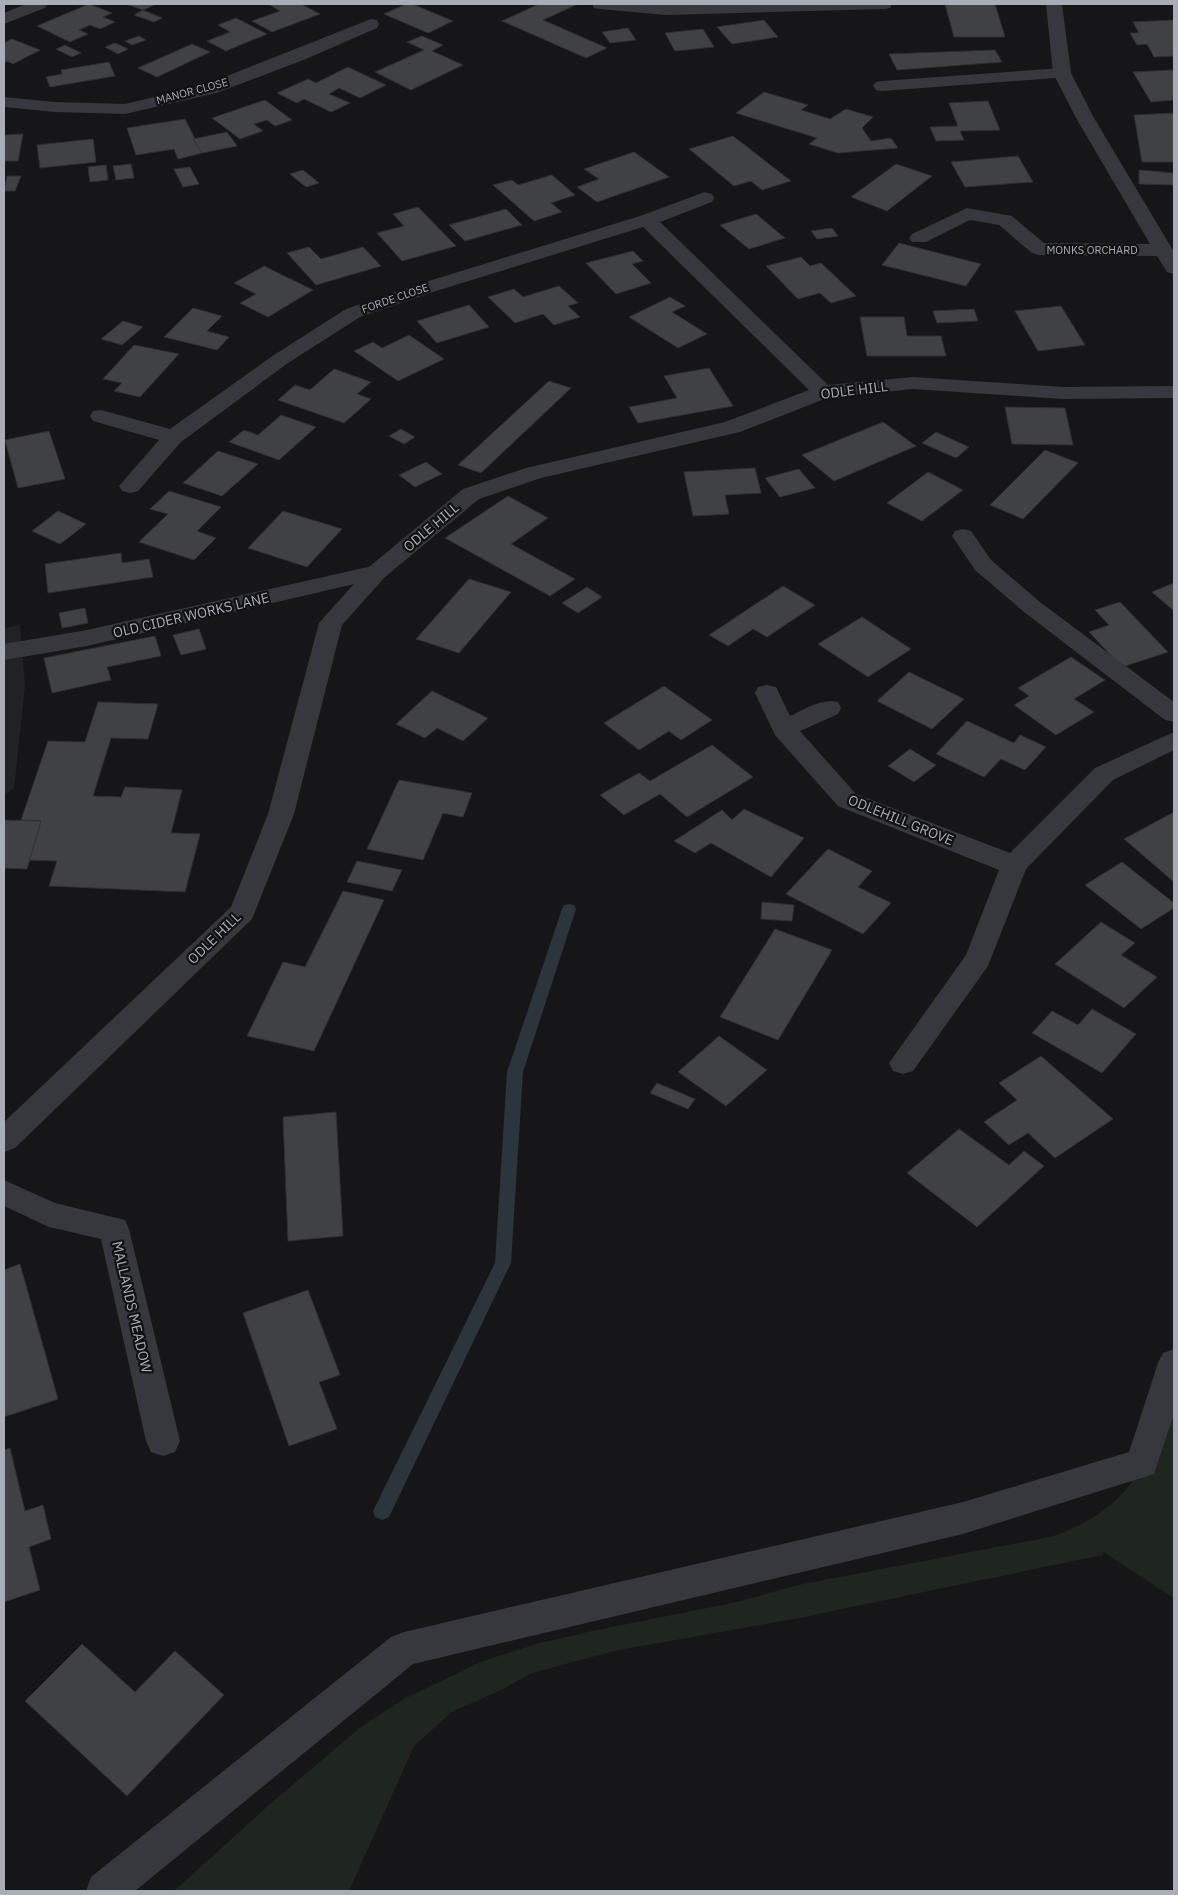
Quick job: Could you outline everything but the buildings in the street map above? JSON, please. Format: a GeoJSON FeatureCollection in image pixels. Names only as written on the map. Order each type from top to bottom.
{"type":"FeatureCollection","features":[{"type":"Feature","properties":{"kind":"street"},"geometry":{"type":"LineString","coordinates":[[4,19],[40,4]]}},
{"type":"Feature","properties":{"kind":"street"},"geometry":{"type":"LineString","coordinates":[[600,4],[666,10],[884,4]]}},
{"type":"Feature","properties":{"kind":"street"},"geometry":{"type":"LineString","coordinates":[[1054,4],[1062,73],[1085,118],[1174,268]]}},
{"type":"Feature","properties":{"kind":"street","name":"MANOR CLOSE"},"geometry":{"type":"LineString","coordinates":[[4,102],[125,109],[210,89],[300,55],[371,24]]}},
{"type":"Feature","properties":{"kind":"street"},"geometry":{"type":"LineString","coordinates":[[882,86],[1062,73]]}},
{"type":"Feature","properties":{"kind":"street","name":"FORDE CLOSE"},"geometry":{"type":"LineString","coordinates":[[130,486],[173,437],[280,359],[353,313],[426,288],[647,220],[705,198]]}},
{"type":"Feature","properties":{"kind":"street","name":"MONKS ORCHARD"},"geometry":{"type":"LineString","coordinates":[[919,238],[966,214],[1005,220],[1039,249],[1162,250]]}},
{"type":"Feature","properties":{"kind":"street"},"geometry":{"type":"LineString","coordinates":[[647,220],[822,392]]}},
{"type":"Feature","properties":{"kind":"street","name":"ODLE HILL"},"geometry":{"type":"LineString","coordinates":[[4,1140],[242,912],[282,814],[331,623],[377,572],[471,494],[534,473],[732,427],[822,392],[913,383],[1063,393],[1174,392]]}},
{"type":"Feature","properties":{"kind":"street"},"geometry":{"type":"LineString","coordinates":[[101,416],[173,437]]}},
{"type":"Feature","properties":{"kind":"street"},"geometry":{"type":"LineString","coordinates":[[963,536],[983,565],[1032,607],[1174,714]]}},
{"type":"Feature","properties":{"kind":"street","name":"OLD CIDER WORKS LANE"},"geometry":{"type":"LineString","coordinates":[[4,652],[87,638],[377,572]]}},
{"type":"Feature","properties":{"kind":"street","name":"ODLEHILL GROVE"},"geometry":{"type":"LineString","coordinates":[[767,693],[784,729],[847,800],[1014,865]]}},
{"type":"Feature","properties":{"kind":"street"},"geometry":{"type":"LineString","coordinates":[[784,729],[829,708]]}},
{"type":"Feature","properties":{"kind":"street"},"geometry":{"type":"LineString","coordinates":[[903,1063],[978,959],[1014,865],[1104,774],[1174,740]]}},
{"type":"Feature","properties":{"kind":"street","name":"MALLANDS MEADOW"},"geometry":{"type":"LineString","coordinates":[[4,1192],[49,1214],[114,1229],[163,1441]]}},
{"type":"Feature","properties":{"kind":"street"},"geometry":{"type":"LineString","coordinates":[[105,1891],[404,1649],[963,1518],[1142,1463],[1174,1363]]}},
{"type":"Feature","properties":{"kind":"shaded area"},"geometry":{"type":"Polygon","coordinates":[[[20,625],[25,685],[14,789],[4,794],[4,628],[20,625]]]}},
{"type":"Feature","properties":{"kind":"shaded area"},"geometry":{"type":"Polygon","coordinates":[[[1174,1392],[1174,1598],[1103,1552],[1102,1555],[799,1618],[614,1651],[532,1673],[503,1689],[452,1712],[414,1746],[349,1891],[174,1891],[270,1804],[362,1726],[404,1699],[480,1662],[536,1644],[592,1631],[737,1602],[798,1585],[1050,1537],[1074,1528],[1109,1506],[1128,1487],[1147,1456],[1174,1392]]]}},
{"type":"Feature","properties":{"kind":"waterway"},"geometry":{"type":"LineString","coordinates":[[382,1511],[503,1263],[515,1072],[569,909]]}}]}
